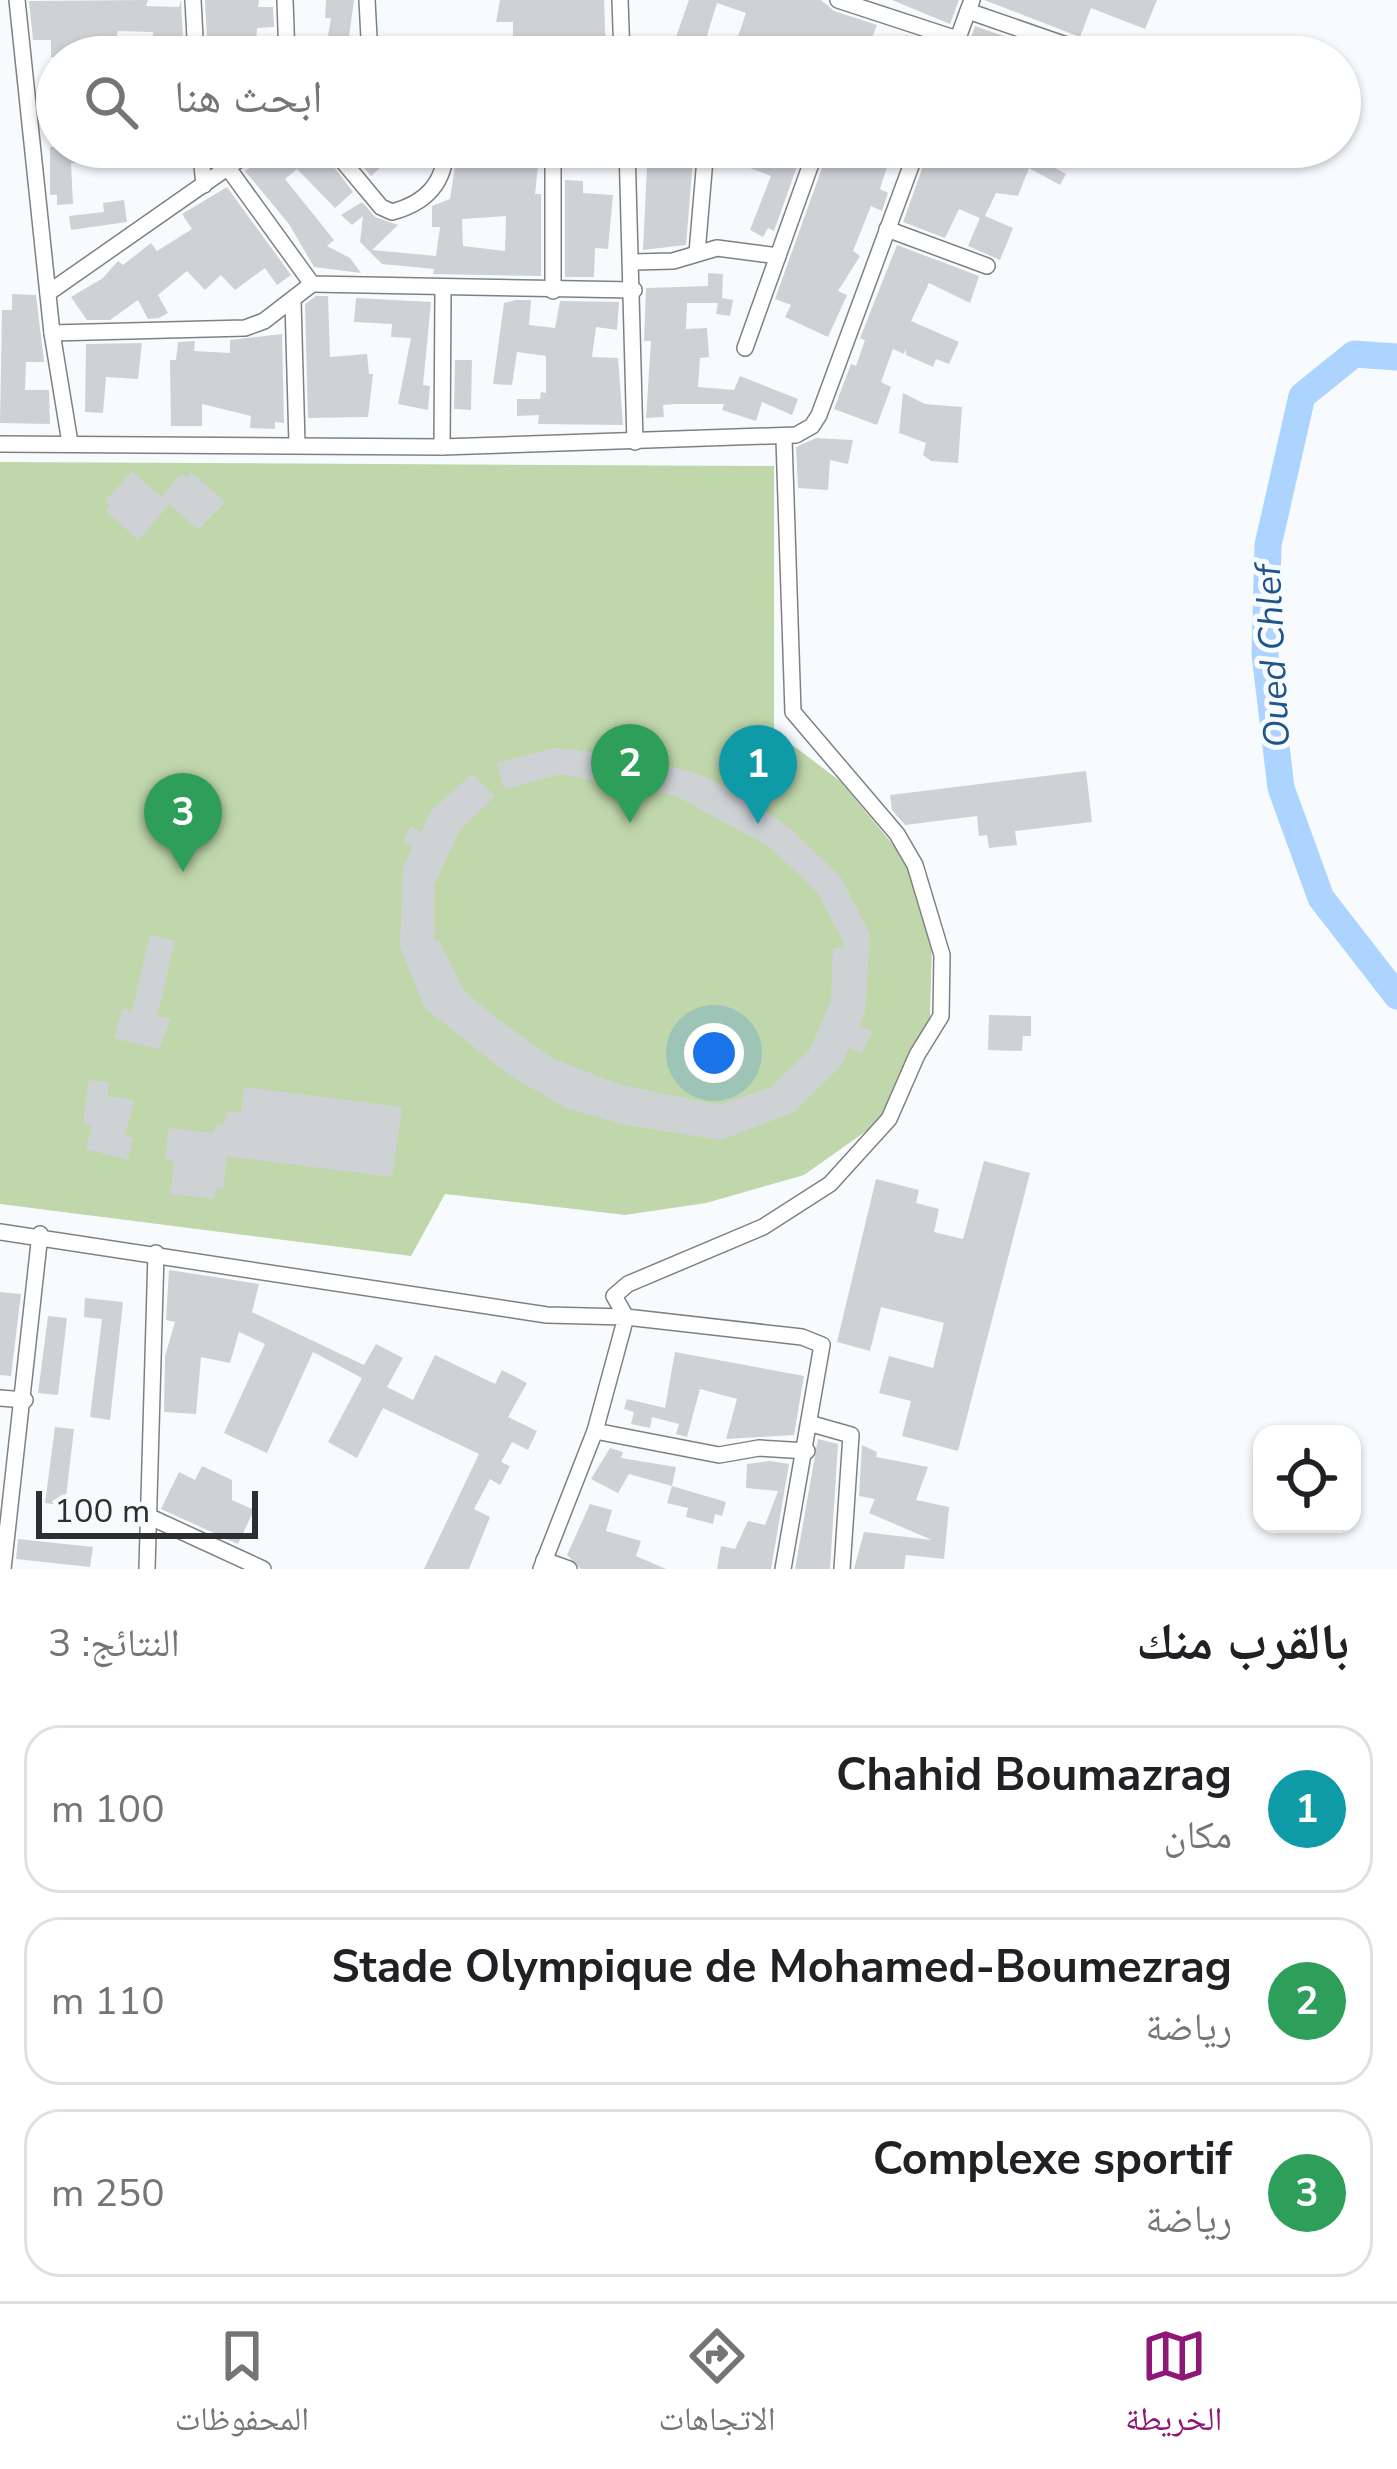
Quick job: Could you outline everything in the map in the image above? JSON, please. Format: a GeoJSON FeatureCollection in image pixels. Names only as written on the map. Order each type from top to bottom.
{"type":"FeatureCollection","features":[{"type":"Feature","properties":{"kind":"street"},"geometry":{"type":"LineString","coordinates":[[16,0],[52,333],[70,442]]}},
{"type":"Feature","properties":{"kind":"street"},"geometry":{"type":"LineString","coordinates":[[193,0],[195,36]]}},
{"type":"Feature","properties":{"kind":"street"},"geometry":{"type":"LineString","coordinates":[[285,0],[286,36]]}},
{"type":"Feature","properties":{"kind":"street"},"geometry":{"type":"LineString","coordinates":[[367,0],[369,36]]}},
{"type":"Feature","properties":{"kind":"street"},"geometry":{"type":"LineString","coordinates":[[620,0],[621,36]]}},
{"type":"Feature","properties":{"kind":"street"},"geometry":{"type":"LineString","coordinates":[[838,0],[868,5],[949,36]]}},
{"type":"Feature","properties":{"kind":"street"},"geometry":{"type":"LineString","coordinates":[[958,36],[970,6],[1047,36]]}},
{"type":"Feature","properties":{"kind":"street"},"geometry":{"type":"LineString","coordinates":[[202,168],[204,185]]}},
{"type":"Feature","properties":{"kind":"street"},"geometry":{"type":"LineString","coordinates":[[48,293],[228,168],[312,284]]}},
{"type":"Feature","properties":{"kind":"street"},"geometry":{"type":"LineString","coordinates":[[348,168],[380,207],[392,212],[435,188],[445,168]]}},
{"type":"Feature","properties":{"kind":"street"},"geometry":{"type":"LineString","coordinates":[[553,168],[554,291]]}},
{"type":"Feature","properties":{"kind":"street"},"geometry":{"type":"LineString","coordinates":[[628,168],[634,262],[634,442]]}},
{"type":"Feature","properties":{"kind":"street"},"geometry":{"type":"LineString","coordinates":[[698,254],[704,168]]}},
{"type":"Feature","properties":{"kind":"street"},"geometry":{"type":"LineString","coordinates":[[745,348],[809,168]]}},
{"type":"Feature","properties":{"kind":"street"},"geometry":{"type":"LineString","coordinates":[[0,444],[442,447],[784,439],[806,431],[819,415],[910,168]]}},
{"type":"Feature","properties":{"kind":"street"},"geometry":{"type":"LineString","coordinates":[[886,229],[987,266]]}},
{"type":"Feature","properties":{"kind":"street"},"geometry":{"type":"LineString","coordinates":[[634,262],[730,248],[778,256]]}},
{"type":"Feature","properties":{"kind":"street"},"geometry":{"type":"LineString","coordinates":[[52,333],[245,328],[293,302],[312,284],[634,290]]}},
{"type":"Feature","properties":{"kind":"street"},"geometry":{"type":"LineString","coordinates":[[442,290],[442,447]]}},
{"type":"Feature","properties":{"kind":"street"},"geometry":{"type":"LineString","coordinates":[[293,302],[297,444]]}},
{"type":"Feature","properties":{"kind":"street"},"geometry":{"type":"LineString","coordinates":[[569,1569],[542,1564],[596,1431],[626,1317],[614,1296],[618,1290],[763,1227],[830,1184],[889,1119],[916,1055],[941,1016],[942,955],[915,865],[897,834],[793,712],[784,439]]}},
{"type":"Feature","properties":{"kind":"street"},"geometry":{"type":"LineString","coordinates":[[0,1232],[40,1234],[547,1315],[626,1317],[815,1340],[825,1351],[783,1569]]}},
{"type":"Feature","properties":{"kind":"street"},"geometry":{"type":"LineString","coordinates":[[3,1569],[40,1234]]}},
{"type":"Feature","properties":{"kind":"street"},"geometry":{"type":"LineString","coordinates":[[147,1569],[157,1253]]}},
{"type":"Feature","properties":{"kind":"street"},"geometry":{"type":"LineString","coordinates":[[0,1398],[25,1400]]}},
{"type":"Feature","properties":{"kind":"street"},"geometry":{"type":"LineString","coordinates":[[812,1424],[851,1435],[842,1569]]}},
{"type":"Feature","properties":{"kind":"street"},"geometry":{"type":"LineString","coordinates":[[596,1431],[719,1455],[760,1448],[807,1451]]}},
{"type":"Feature","properties":{"kind":"street"},"geometry":{"type":"LineString","coordinates":[[148,1516],[263,1569]]}},
{"type":"Feature","properties":{"kind":"green space"},"geometry":{"type":"Polygon","coordinates":[[[0,462],[774,466],[774,731],[840,781],[905,859],[932,944],[930,1019],[886,1117],[804,1175],[706,1203],[625,1215],[445,1194],[411,1256],[0,1204],[0,462]]]}},
{"type":"Feature","properties":{"kind":"building"},"geometry":{"type":"Polygon","coordinates":[[[148,0],[146,6],[179,7],[181,0],[183,36],[118,31],[117,36],[36,36],[33,40],[29,1],[148,0]]]}},
{"type":"Feature","properties":{"kind":"building"},"geometry":{"type":"Polygon","coordinates":[[[205,0],[259,0],[258,7],[273,7],[274,27],[257,28],[256,36],[207,36],[205,0]]]}},
{"type":"Feature","properties":{"kind":"building"},"geometry":{"type":"Polygon","coordinates":[[[326,0],[354,0],[349,36],[328,36],[331,18],[325,18],[326,0]]]}},
{"type":"Feature","properties":{"kind":"building"},"geometry":{"type":"Polygon","coordinates":[[[500,0],[604,0],[605,36],[513,36],[513,22],[496,22],[500,0]]]}},
{"type":"Feature","properties":{"kind":"building"},"geometry":{"type":"Polygon","coordinates":[[[689,0],[821,0],[834,11],[877,25],[873,36],[738,36],[746,13],[717,3],[707,36],[676,36],[689,0]]]}},
{"type":"Feature","properties":{"kind":"building"},"geometry":{"type":"Polygon","coordinates":[[[892,0],[959,0],[950,24],[892,0]]]}},
{"type":"Feature","properties":{"kind":"building"},"geometry":{"type":"Polygon","coordinates":[[[984,0],[1157,0],[1145,29],[1091,8],[1077,36],[984,0]]]}},
{"type":"Feature","properties":{"kind":"building"},"geometry":{"type":"Polygon","coordinates":[[[975,26],[1004,36],[972,36],[975,26]]]}},
{"type":"Feature","properties":{"kind":"building"},"geometry":{"type":"Polygon","coordinates":[[[50,168],[71,168],[73,204],[57,205],[57,195],[50,195],[50,168]]]}},
{"type":"Feature","properties":{"kind":"building"},"geometry":{"type":"Polygon","coordinates":[[[250,168],[335,168],[353,192],[335,208],[297,169],[285,179],[334,240],[327,246],[350,258],[361,273],[314,267],[289,224],[245,171],[250,168]]]}},
{"type":"Feature","properties":{"kind":"building"},"geometry":{"type":"Polygon","coordinates":[[[455,168],[538,168],[541,276],[433,274],[434,269],[382,264],[360,242],[363,216],[352,225],[341,215],[362,202],[375,217],[398,225],[372,250],[436,256],[440,227],[432,227],[432,206],[450,199],[455,168]],[[506,216],[462,219],[463,246],[505,251],[506,216]]]}},
{"type":"Feature","properties":{"kind":"building"},"geometry":{"type":"Polygon","coordinates":[[[647,168],[692,168],[686,245],[643,250],[647,168]]]}},
{"type":"Feature","properties":{"kind":"building"},"geometry":{"type":"Polygon","coordinates":[[[750,168],[796,168],[774,231],[768,228],[763,237],[750,230],[771,176],[750,168]]]}},
{"type":"Feature","properties":{"kind":"building"},"geometry":{"type":"Polygon","coordinates":[[[822,168],[887,168],[880,189],[888,193],[882,211],[871,206],[853,251],[860,256],[838,291],[847,295],[828,337],[785,317],[791,305],[775,299],[822,168]]]}},
{"type":"Feature","properties":{"kind":"building"},"geometry":{"type":"Polygon","coordinates":[[[922,168],[1029,168],[1018,196],[996,193],[985,216],[1013,228],[1000,260],[968,246],[980,218],[959,209],[945,238],[903,222],[922,168]]]}},
{"type":"Feature","properties":{"kind":"building"},"geometry":{"type":"Polygon","coordinates":[[[1029,168],[1055,168],[1066,174],[1060,185],[1029,168]]]}},
{"type":"Feature","properties":{"kind":"building"},"geometry":{"type":"Polygon","coordinates":[[[565,180],[583,181],[583,193],[613,195],[608,249],[595,248],[594,277],[565,277],[565,180]]]}},
{"type":"Feature","properties":{"kind":"building"},"geometry":{"type":"Polygon","coordinates":[[[227,187],[291,275],[277,285],[265,268],[235,290],[221,275],[205,290],[187,271],[158,295],[168,313],[159,318],[148,319],[138,300],[110,320],[87,320],[71,297],[103,278],[118,261],[123,265],[151,243],[157,251],[192,229],[182,214],[227,187]]]}},
{"type":"Feature","properties":{"kind":"building"},"geometry":{"type":"Polygon","coordinates":[[[124,200],[127,222],[71,230],[69,216],[104,212],[103,203],[124,200]]]}},
{"type":"Feature","properties":{"kind":"building"},"geometry":{"type":"Polygon","coordinates":[[[897,245],[979,276],[970,303],[929,283],[911,321],[959,342],[949,364],[936,359],[933,367],[906,355],[906,349],[904,354],[893,349],[881,382],[891,387],[877,425],[834,409],[851,364],[856,366],[865,340],[860,338],[897,245]]]}},
{"type":"Feature","properties":{"kind":"building"},"geometry":{"type":"Polygon","coordinates":[[[708,273],[723,274],[722,298],[733,300],[730,316],[716,314],[718,303],[687,303],[686,329],[707,328],[709,357],[700,358],[698,387],[734,390],[740,376],[798,399],[792,415],[762,402],[756,421],[722,410],[724,404],[663,405],[664,417],[646,418],[651,341],[644,341],[646,288],[708,286],[708,273]]]}},
{"type":"Feature","properties":{"kind":"building"},"geometry":{"type":"Polygon","coordinates":[[[12,294],[36,295],[44,362],[26,362],[25,390],[49,390],[50,424],[0,423],[2,310],[12,310],[12,294]]]}},
{"type":"Feature","properties":{"kind":"building"},"geometry":{"type":"Polygon","coordinates":[[[316,296],[328,296],[330,357],[367,354],[369,374],[373,374],[368,417],[308,418],[305,304],[316,296]]]}},
{"type":"Feature","properties":{"kind":"building"},"geometry":{"type":"Polygon","coordinates":[[[356,298],[431,302],[423,385],[430,386],[428,410],[398,404],[411,338],[391,337],[392,324],[354,322],[356,298]]]}},
{"type":"Feature","properties":{"kind":"building"},"geometry":{"type":"Polygon","coordinates":[[[531,300],[529,325],[555,328],[560,301],[619,302],[617,330],[596,327],[592,357],[618,358],[623,425],[538,424],[539,415],[517,416],[517,399],[540,399],[541,392],[546,393],[546,356],[517,352],[512,385],[493,384],[504,303],[531,300]]]}},
{"type":"Feature","properties":{"kind":"building"},"geometry":{"type":"Polygon","coordinates":[[[282,334],[284,423],[275,422],[275,429],[250,428],[251,416],[202,404],[202,426],[171,426],[170,360],[176,360],[178,342],[195,341],[194,351],[230,353],[230,340],[282,334]]]}},
{"type":"Feature","properties":{"kind":"building"},"geometry":{"type":"Polygon","coordinates":[[[142,343],[138,379],[106,377],[103,413],[85,412],[86,344],[142,343]]]}},
{"type":"Feature","properties":{"kind":"building"},"geometry":{"type":"Polygon","coordinates":[[[455,360],[472,360],[471,410],[454,409],[455,360]]]}},
{"type":"Feature","properties":{"kind":"building"},"geometry":{"type":"Polygon","coordinates":[[[903,393],[925,404],[962,407],[958,463],[931,461],[923,455],[926,443],[899,433],[903,393]]]}},
{"type":"Feature","properties":{"kind":"building"},"geometry":{"type":"Polygon","coordinates":[[[816,438],[853,440],[848,464],[830,460],[828,490],[798,488],[796,447],[816,438]]]}},
{"type":"Feature","properties":{"kind":"building"},"geometry":{"type":"Polygon","coordinates":[[[132,471],[161,497],[182,473],[187,478],[191,472],[225,502],[198,530],[170,504],[138,540],[106,511],[110,506],[105,501],[132,471]]]}},
{"type":"Feature","properties":{"kind":"building"},"geometry":{"type":"Polygon","coordinates":[[[554,748],[630,756],[693,772],[735,791],[787,826],[840,876],[870,934],[865,1011],[859,1025],[872,1032],[861,1054],[849,1048],[840,1067],[794,1112],[721,1140],[626,1125],[568,1109],[509,1075],[425,1008],[400,947],[403,867],[413,847],[403,842],[411,826],[421,832],[432,810],[472,774],[495,796],[459,831],[434,886],[434,940],[439,940],[464,991],[499,1020],[554,1059],[621,1085],[720,1105],[771,1087],[809,1051],[831,1001],[833,948],[846,947],[817,892],[770,847],[674,795],[561,774],[504,789],[497,763],[554,748]]]}},
{"type":"Feature","properties":{"kind":"building"},"geometry":{"type":"Polygon","coordinates":[[[1086,771],[1092,822],[1015,831],[1017,845],[989,848],[987,835],[979,836],[977,816],[905,825],[892,810],[890,795],[1086,771]]]}},
{"type":"Feature","properties":{"kind":"building"},"geometry":{"type":"Polygon","coordinates":[[[150,935],[175,941],[157,1016],[171,1019],[159,1049],[114,1038],[122,1009],[132,1011],[150,935]]]}},
{"type":"Feature","properties":{"kind":"building"},"geometry":{"type":"Polygon","coordinates":[[[989,1015],[1031,1016],[1031,1036],[1023,1036],[1022,1051],[988,1050],[989,1015]]]}},
{"type":"Feature","properties":{"kind":"building"},"geometry":{"type":"Polygon","coordinates":[[[89,1080],[109,1083],[107,1096],[134,1100],[125,1136],[133,1138],[128,1160],[86,1149],[92,1126],[83,1124],[89,1080]]]}},
{"type":"Feature","properties":{"kind":"building"},"geometry":{"type":"Polygon","coordinates":[[[244,1087],[402,1107],[392,1177],[227,1156],[223,1189],[216,1188],[214,1199],[170,1194],[174,1161],[165,1160],[169,1128],[214,1133],[216,1124],[224,1125],[227,1111],[241,1113],[244,1087]]]}},
{"type":"Feature","properties":{"kind":"building"},"geometry":{"type":"Polygon","coordinates":[[[984,1161],[1030,1173],[958,1451],[902,1436],[911,1401],[879,1393],[889,1356],[933,1368],[944,1323],[881,1307],[870,1351],[837,1342],[876,1179],[919,1190],[916,1203],[939,1209],[934,1232],[963,1239],[984,1161]]]}},
{"type":"Feature","properties":{"kind":"building"},"geometry":{"type":"Polygon","coordinates":[[[169,1270],[259,1284],[252,1312],[364,1365],[376,1344],[403,1358],[387,1387],[413,1400],[435,1355],[495,1384],[502,1370],[527,1383],[508,1417],[537,1431],[528,1450],[512,1442],[501,1462],[510,1466],[500,1485],[490,1479],[474,1509],[490,1517],[469,1569],[424,1569],[479,1454],[383,1408],[357,1458],[328,1442],[362,1378],[313,1352],[267,1453],[224,1433],[265,1344],[239,1332],[230,1363],[201,1357],[196,1414],[164,1412],[165,1356],[175,1322],[166,1320],[169,1270]]]}},
{"type":"Feature","properties":{"kind":"building"},"geometry":{"type":"Polygon","coordinates":[[[0,1292],[21,1294],[11,1376],[0,1375],[0,1292]]]}},
{"type":"Feature","properties":{"kind":"building"},"geometry":{"type":"Polygon","coordinates":[[[85,1298],[123,1302],[110,1420],[90,1417],[102,1319],[84,1317],[85,1298]]]}},
{"type":"Feature","properties":{"kind":"building"},"geometry":{"type":"Polygon","coordinates":[[[48,1316],[67,1318],[58,1395],[38,1393],[48,1316]]]}},
{"type":"Feature","properties":{"kind":"building"},"geometry":{"type":"Polygon","coordinates":[[[675,1352],[804,1376],[794,1435],[726,1439],[737,1399],[700,1389],[687,1437],[676,1434],[679,1424],[652,1417],[650,1428],[631,1424],[634,1412],[624,1409],[627,1399],[665,1408],[675,1352]]]}},
{"type":"Feature","properties":{"kind":"building"},"geometry":{"type":"Polygon","coordinates":[[[55,1427],[74,1429],[65,1506],[45,1503],[55,1427]]]}},
{"type":"Feature","properties":{"kind":"building"},"geometry":{"type":"Polygon","coordinates":[[[818,1439],[838,1444],[830,1569],[795,1569],[818,1439]]]}},
{"type":"Feature","properties":{"kind":"building"},"geometry":{"type":"Polygon","coordinates":[[[862,1445],[877,1452],[876,1457],[928,1467],[916,1500],[949,1507],[944,1559],[906,1555],[904,1569],[854,1569],[864,1532],[932,1540],[869,1513],[875,1499],[859,1496],[862,1445]]]}},
{"type":"Feature","properties":{"kind":"building"},"geometry":{"type":"Polygon","coordinates":[[[610,1448],[623,1452],[621,1458],[676,1467],[672,1486],[629,1474],[618,1493],[591,1479],[610,1448]]]}},
{"type":"Feature","properties":{"kind":"building"},"geometry":{"type":"Polygon","coordinates":[[[747,1464],[789,1464],[771,1569],[717,1569],[721,1546],[735,1549],[748,1521],[765,1525],[778,1491],[746,1488],[747,1464]]]}},
{"type":"Feature","properties":{"kind":"building"},"geometry":{"type":"Polygon","coordinates":[[[202,1466],[232,1480],[232,1500],[254,1510],[238,1544],[161,1509],[179,1472],[195,1480],[202,1466]]]}},
{"type":"Feature","properties":{"kind":"building"},"geometry":{"type":"Polygon","coordinates":[[[672,1486],[726,1502],[722,1516],[715,1514],[713,1524],[686,1517],[688,1508],[667,1503],[672,1486]]]}},
{"type":"Feature","properties":{"kind":"building"},"geometry":{"type":"Polygon","coordinates":[[[590,1504],[612,1510],[606,1531],[641,1541],[636,1556],[666,1569],[581,1569],[567,1555],[590,1504]]]}},
{"type":"Feature","properties":{"kind":"building"},"geometry":{"type":"Polygon","coordinates":[[[18,1539],[93,1547],[90,1567],[16,1559],[18,1539]]]}},
{"type":"Feature","properties":{"kind":"waterway","name":"Oued Chlef"},"geometry":{"type":"LineString","coordinates":[[1397,357],[1354,354],[1302,396],[1268,545],[1265,654],[1281,788],[1321,898],[1397,996]]}},
{"type":"Feature","properties":{"kind":"place","name":"Stade Olympique de Mohamed-Boumezrag"},"geometry":{"type":"Point","coordinates":[630,823]}},
{"type":"Feature","properties":{"kind":"place","name":"Chahid Boumazrag"},"geometry":{"type":"Point","coordinates":[758,824]}},
{"type":"Feature","properties":{"kind":"place","name":"Complexe sportif"},"geometry":{"type":"Point","coordinates":[183,872]}}]}
